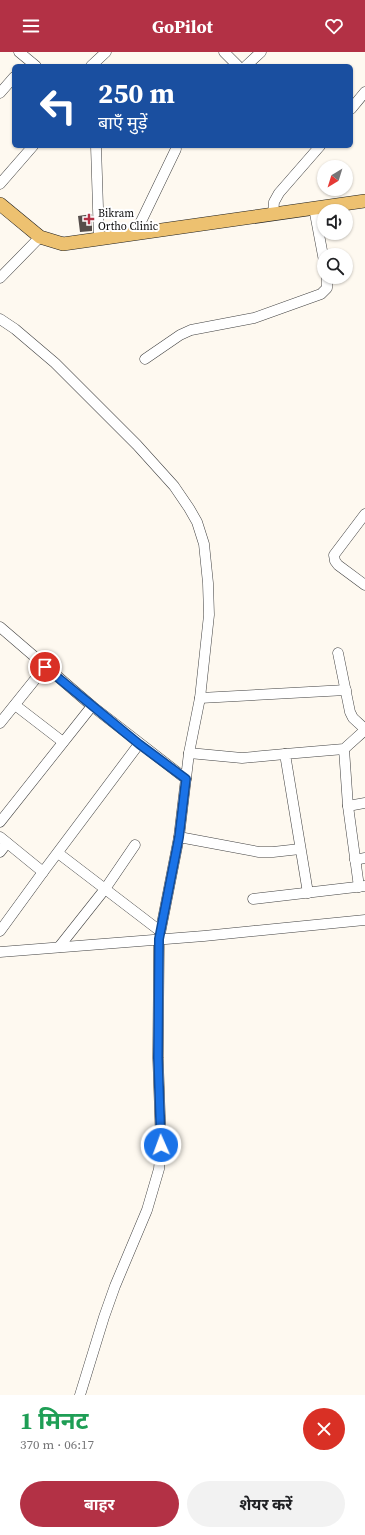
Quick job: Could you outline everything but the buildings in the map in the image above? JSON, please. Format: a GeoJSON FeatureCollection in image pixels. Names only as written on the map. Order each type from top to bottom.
{"type":"FeatureCollection","features":[{"type":"Feature","properties":{"kind":"main road"},"geometry":{"type":"LineString","coordinates":[[0,204],[40,237],[63,244],[314,208],[364,198]]}},
{"type":"Feature","properties":{"kind":"street"},"geometry":{"type":"LineString","coordinates":[[19,52],[29,64]]}},
{"type":"Feature","properties":{"kind":"street"},"geometry":{"type":"LineString","coordinates":[[93,64],[106,52]]}},
{"type":"Feature","properties":{"kind":"street"},"geometry":{"type":"LineString","coordinates":[[224,52],[236,64]]}},
{"type":"Feature","properties":{"kind":"street"},"geometry":{"type":"LineString","coordinates":[[248,64],[261,52]]}},
{"type":"Feature","properties":{"kind":"street"},"geometry":{"type":"LineString","coordinates":[[0,93],[12,79]]}},
{"type":"Feature","properties":{"kind":"street"},"geometry":{"type":"LineString","coordinates":[[353,107],[365,92]]}},
{"type":"Feature","properties":{"kind":"street"},"geometry":{"type":"LineString","coordinates":[[0,184],[31,148]]}},
{"type":"Feature","properties":{"kind":"street"},"geometry":{"type":"LineString","coordinates":[[96,148],[99,239]]}},
{"type":"Feature","properties":{"kind":"street"},"geometry":{"type":"LineString","coordinates":[[273,214],[274,202],[279,193],[318,148]]}},
{"type":"Feature","properties":{"kind":"street"},"geometry":{"type":"LineString","coordinates":[[135,234],[176,149]]}},
{"type":"Feature","properties":{"kind":"street"},"geometry":{"type":"LineString","coordinates":[[314,208],[322,248]]}},
{"type":"Feature","properties":{"kind":"street"},"geometry":{"type":"LineString","coordinates":[[0,278],[40,237]]}},
{"type":"Feature","properties":{"kind":"street"},"geometry":{"type":"LineString","coordinates":[[145,359],[180,335],[191,330],[254,318],[321,294],[327,288],[327,284]]}},
{"type":"Feature","properties":{"kind":"street"},"geometry":{"type":"LineString","coordinates":[[0,319],[15,329],[55,363],[137,445],[174,486],[195,518],[204,544],[209,615],[200,698],[189,753],[179,837],[160,935],[158,1058],[161,1145],[159,1169],[147,1210],[115,1286],[104,1317],[80,1395]]}},
{"type":"Feature","properties":{"kind":"street"},"geometry":{"type":"LineString","coordinates":[[365,514],[334,555],[335,561],[338,565],[365,585]]}},
{"type":"Feature","properties":{"kind":"street"},"geometry":{"type":"LineString","coordinates":[[0,627],[92,706],[186,779]]}},
{"type":"Feature","properties":{"kind":"street"},"geometry":{"type":"LineString","coordinates":[[189,753],[242,758],[344,749],[365,729],[353,718],[350,712],[338,653]]}},
{"type":"Feature","properties":{"kind":"street"},"geometry":{"type":"LineString","coordinates":[[0,723],[45,667]]}},
{"type":"Feature","properties":{"kind":"street"},"geometry":{"type":"LineString","coordinates":[[200,698],[346,690]]}},
{"type":"Feature","properties":{"kind":"street"},"geometry":{"type":"LineString","coordinates":[[15,705],[63,742]]}},
{"type":"Feature","properties":{"kind":"street"},"geometry":{"type":"LineString","coordinates":[[0,822],[92,706]]}},
{"type":"Feature","properties":{"kind":"street"},"geometry":{"type":"LineString","coordinates":[[0,931],[139,744]]}},
{"type":"Feature","properties":{"kind":"street"},"geometry":{"type":"LineString","coordinates":[[253,899],[362,887],[360,859],[348,806],[344,749]]}},
{"type":"Feature","properties":{"kind":"street"},"geometry":{"type":"LineString","coordinates":[[285,754],[308,893]]}},
{"type":"Feature","properties":{"kind":"street"},"geometry":{"type":"LineString","coordinates":[[348,806],[365,803]]}},
{"type":"Feature","properties":{"kind":"street"},"geometry":{"type":"LineString","coordinates":[[179,837],[260,852],[300,849]]}},
{"type":"Feature","properties":{"kind":"street"},"geometry":{"type":"LineString","coordinates":[[0,852],[4,840],[43,872]]}},
{"type":"Feature","properties":{"kind":"street"},"geometry":{"type":"LineString","coordinates":[[60,947],[104,889],[135,844]]}},
{"type":"Feature","properties":{"kind":"street"},"geometry":{"type":"LineString","coordinates":[[58,853],[160,935]]}},
{"type":"Feature","properties":{"kind":"street"},"geometry":{"type":"LineString","coordinates":[[0,952],[60,947],[160,935],[204,936],[365,920]]}},
{"type":"Feature","properties":{"kind":"place","name":"Bikram Ortho Clinic"},"geometry":{"type":"Point","coordinates":[89,219]}},
{"type":"Feature","properties":{"kind":"route"},"geometry":{"type":"LineString","coordinates":[[45,667],[139,744],[186,779],[179,837],[159,939],[158,1058],[161,1145]]}}]}
